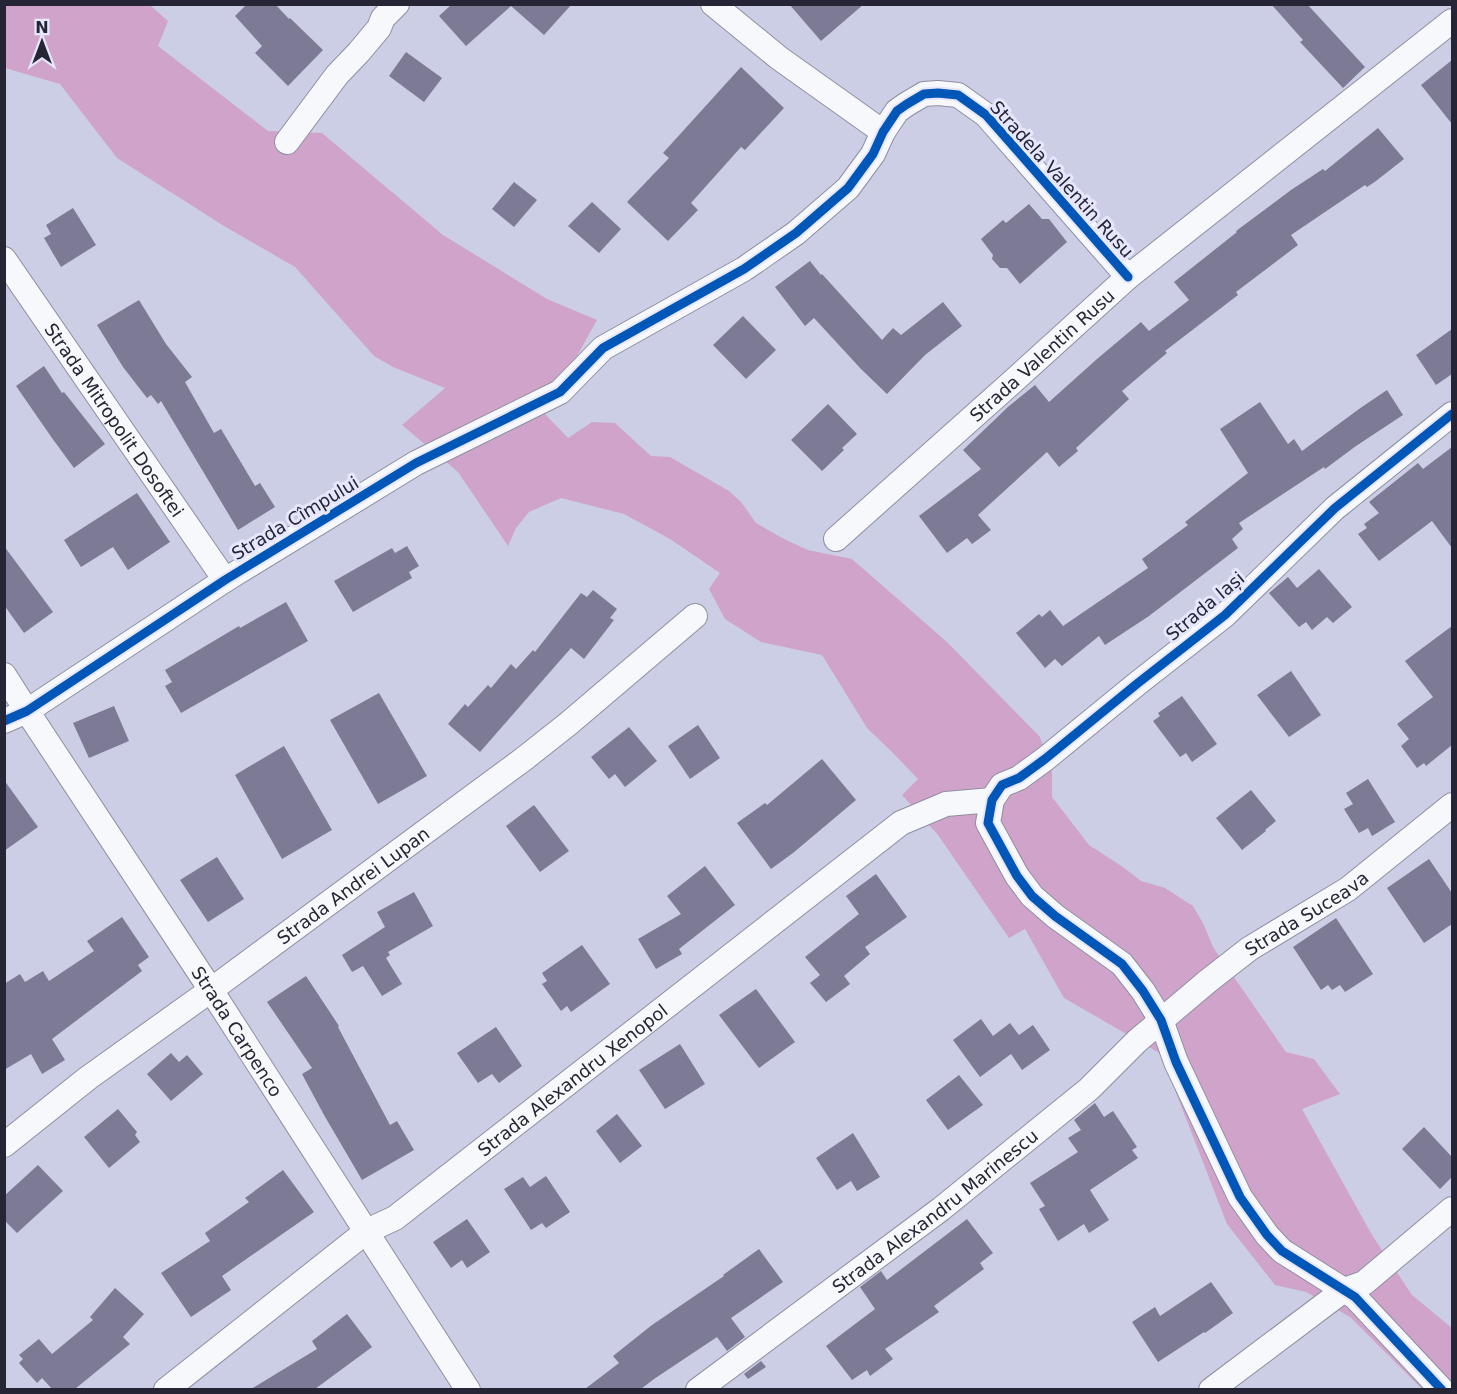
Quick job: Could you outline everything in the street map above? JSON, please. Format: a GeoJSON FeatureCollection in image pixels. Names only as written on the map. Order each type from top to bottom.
{"type":"FeatureCollection","features":[{"type":"Feature","properties":{"kind":"street"},"geometry":{"type":"LineString","coordinates":[[713,4],[779,58],[883,132]]}},
{"type":"Feature","properties":{"kind":"street"},"geometry":{"type":"LineString","coordinates":[[287,142],[337,75],[379,28],[383,9]]}},
{"type":"Feature","properties":{"kind":"street","name":"Strada Valentin Rusu"},"geometry":{"type":"LineString","coordinates":[[836,539],[1128,277],[1452,21]]}},
{"type":"Feature","properties":{"kind":"street","name":"Stradela Valentin Rusu"},"geometry":{"type":"LineString","coordinates":[[603,348],[744,269],[796,233],[848,188],[873,154],[883,132],[897,111],[924,94],[958,95],[986,116],[1128,277]]}},
{"type":"Feature","properties":{"kind":"street","name":"Strada Mitropolit Dosoftei"},"geometry":{"type":"LineString","coordinates":[[4,259],[225,580]]}},
{"type":"Feature","properties":{"kind":"street","name":"Strada Cîmpului"},"geometry":{"type":"LineString","coordinates":[[4,721],[27,711],[225,580],[416,463],[560,392],[603,348]]}},
{"type":"Feature","properties":{"kind":"street","name":"Strada Iași"},"geometry":{"type":"LineString","coordinates":[[990,812],[1002,784],[1018,778],[1045,759],[1225,615],[1335,508],[1452,414]]}},
{"type":"Feature","properties":{"kind":"street","name":"Strada Andrei Lupan"},"geometry":{"type":"LineString","coordinates":[[4,1145],[88,1078],[525,758],[695,616]]}},
{"type":"Feature","properties":{"kind":"street","name":"Strada Carpenco"},"geometry":{"type":"LineString","coordinates":[[4,675],[211,990],[468,1389]]}},
{"type":"Feature","properties":{"kind":"street","name":"Strada Alexandru Xenopol"},"geometry":{"type":"LineString","coordinates":[[166,1389],[367,1231],[395,1218],[901,823],[946,804],[990,812]]}},
{"type":"Feature","properties":{"kind":"street","name":"Strada Suceava"},"geometry":{"type":"LineString","coordinates":[[1161,1020],[1249,949],[1348,889],[1452,805]]}},
{"type":"Feature","properties":{"kind":"street"},"geometry":{"type":"LineString","coordinates":[[990,812],[1017,876],[1032,896],[1055,916],[1122,964],[1143,991],[1161,1020],[1176,1062],[1240,1197],[1267,1235],[1282,1251],[1355,1297],[1442,1389]]}},
{"type":"Feature","properties":{"kind":"street","name":"Strada Alexandru Marinescu"},"geometry":{"type":"LineString","coordinates":[[698,1389],[941,1209],[1089,1089],[1161,1020]]}},
{"type":"Feature","properties":{"kind":"street"},"geometry":{"type":"LineString","coordinates":[[1210,1389],[1344,1290],[1364,1283],[1452,1209]]}},
{"type":"Feature","properties":{"kind":"shaded area"},"geometry":{"type":"Polygon","coordinates":[[[10,4],[150,5],[168,21],[158,46],[268,131],[322,133],[443,235],[547,299],[597,320],[545,414],[568,438],[592,422],[615,423],[651,456],[670,457],[729,491],[741,502],[756,523],[808,550],[852,559],[947,642],[1040,737],[1052,772],[1052,797],[1089,845],[1141,881],[1165,888],[1193,906],[1213,947],[1286,1052],[1314,1059],[1340,1094],[1302,1109],[1372,1235],[1412,1295],[1452,1328],[1452,1389],[1422,1389],[1350,1317],[1306,1292],[1275,1285],[1227,1224],[1161,1054],[1064,998],[1025,929],[1009,938],[938,835],[902,795],[918,779],[867,728],[822,655],[761,642],[725,619],[709,589],[720,573],[670,539],[624,514],[561,498],[529,512],[516,528],[508,546],[458,472],[402,425],[445,388],[393,367],[374,356],[295,267],[224,226],[117,158],[60,84],[5,68],[5,6],[10,4]]]}},
{"type":"Feature","properties":{"kind":"building"},"geometry":{"type":"Polygon","coordinates":[[[247,4],[275,4],[323,50],[288,86],[255,53],[262,46],[235,16],[247,4]]]}},
{"type":"Feature","properties":{"kind":"building"},"geometry":{"type":"Polygon","coordinates":[[[452,4],[572,4],[544,35],[511,6],[466,46],[439,16],[452,4]]]}},
{"type":"Feature","properties":{"kind":"building"},"geometry":{"type":"Polygon","coordinates":[[[789,4],[864,4],[821,41],[789,4]]]}},
{"type":"Feature","properties":{"kind":"building"},"geometry":{"type":"Polygon","coordinates":[[[1271,4],[1307,4],[1365,67],[1343,88],[1300,42],[1303,40],[1271,4]]]}},
{"type":"Feature","properties":{"kind":"building"},"geometry":{"type":"Polygon","coordinates":[[[406,52],[442,78],[424,102],[389,76],[406,52]]]}},
{"type":"Feature","properties":{"kind":"building"},"geometry":{"type":"Polygon","coordinates":[[[1452,60],[1452,124],[1421,85],[1452,60]]]}},
{"type":"Feature","properties":{"kind":"building"},"geometry":{"type":"Polygon","coordinates":[[[741,67],[784,108],[745,150],[741,147],[691,203],[698,210],[668,241],[627,202],[669,158],[663,153],[741,67]]]}},
{"type":"Feature","properties":{"kind":"building"},"geometry":{"type":"Polygon","coordinates":[[[1378,128],[1404,159],[1376,181],[1367,187],[1365,185],[1291,235],[1298,245],[1236,292],[1238,295],[1165,351],[1167,353],[1122,391],[1129,399],[1076,448],[1078,451],[1059,467],[1047,452],[978,515],[991,530],[972,544],[967,538],[947,553],[919,516],[981,469],[963,450],[1009,406],[1035,385],[1049,402],[1141,322],[1149,331],[1189,300],[1174,282],[1236,231],[1291,190],[1323,169],[1325,171],[1378,128]]]}},
{"type":"Feature","properties":{"kind":"building"},"geometry":{"type":"Polygon","coordinates":[[[514,182],[537,200],[514,227],[492,209],[514,182]]]}},
{"type":"Feature","properties":{"kind":"building"},"geometry":{"type":"Polygon","coordinates":[[[592,202],[621,229],[599,253],[568,226],[592,202]]]}},
{"type":"Feature","properties":{"kind":"building"},"geometry":{"type":"Polygon","coordinates":[[[1029,204],[1042,219],[1049,219],[1067,242],[1020,284],[1007,268],[1000,268],[992,259],[993,255],[981,239],[1003,220],[1006,223],[1029,204]]]}},
{"type":"Feature","properties":{"kind":"building"},"geometry":{"type":"Polygon","coordinates":[[[73,208],[96,245],[61,267],[44,238],[51,234],[46,225],[73,208]]]}},
{"type":"Feature","properties":{"kind":"building"},"geometry":{"type":"Polygon","coordinates":[[[810,261],[882,340],[893,328],[901,335],[943,302],[962,326],[925,355],[887,394],[814,318],[805,326],[775,287],[810,261]]]}},
{"type":"Feature","properties":{"kind":"building"},"geometry":{"type":"Polygon","coordinates":[[[139,300],[166,344],[192,377],[185,382],[214,433],[221,429],[255,486],[260,483],[275,507],[238,530],[161,401],[158,404],[151,395],[147,398],[123,367],[97,325],[139,300]]]}},
{"type":"Feature","properties":{"kind":"building"},"geometry":{"type":"Polygon","coordinates":[[[743,316],[776,350],[746,379],[713,345],[743,316]]]}},
{"type":"Feature","properties":{"kind":"building"},"geometry":{"type":"Polygon","coordinates":[[[1452,329],[1452,374],[1436,385],[1416,355],[1452,329]]]}},
{"type":"Feature","properties":{"kind":"building"},"geometry":{"type":"Polygon","coordinates":[[[44,366],[62,393],[64,392],[105,444],[74,468],[16,386],[44,366]]]}},
{"type":"Feature","properties":{"kind":"building"},"geometry":{"type":"Polygon","coordinates":[[[1387,390],[1403,415],[1325,469],[1324,467],[1239,523],[1243,529],[1232,539],[1238,548],[1149,616],[1105,645],[1099,636],[1062,666],[1055,659],[1045,668],[1016,633],[1039,614],[1042,617],[1050,610],[1063,626],[1148,568],[1142,559],[1188,525],[1185,522],[1248,473],[1220,429],[1260,402],[1288,444],[1294,439],[1302,451],[1387,390]]]}},
{"type":"Feature","properties":{"kind":"building"},"geometry":{"type":"Polygon","coordinates":[[[828,404],[857,434],[822,471],[791,440],[828,404]]]}},
{"type":"Feature","properties":{"kind":"building"},"geometry":{"type":"Polygon","coordinates":[[[1452,447],[1452,548],[1432,521],[1379,561],[1358,534],[1367,528],[1364,524],[1379,513],[1369,502],[1418,463],[1423,469],[1452,447]]]}},
{"type":"Feature","properties":{"kind":"building"},"geometry":{"type":"Polygon","coordinates":[[[137,493],[170,542],[128,570],[113,547],[81,567],[64,540],[137,493]]]}},
{"type":"Feature","properties":{"kind":"building"},"geometry":{"type":"Polygon","coordinates":[[[4,546],[53,612],[24,633],[4,605],[4,546]]]}},
{"type":"Feature","properties":{"kind":"building"},"geometry":{"type":"Polygon","coordinates":[[[407,546],[419,566],[409,572],[412,578],[353,612],[334,581],[392,548],[395,553],[407,546]]]}},
{"type":"Feature","properties":{"kind":"building"},"geometry":{"type":"Polygon","coordinates":[[[1319,569],[1352,607],[1333,623],[1327,617],[1312,630],[1306,622],[1299,627],[1269,593],[1288,577],[1297,588],[1319,569]]]}},
{"type":"Feature","properties":{"kind":"building"},"geometry":{"type":"Polygon","coordinates":[[[593,590],[617,609],[610,618],[614,620],[584,659],[571,648],[480,752],[448,724],[465,704],[468,707],[488,685],[491,688],[511,664],[516,669],[533,650],[535,652],[581,593],[587,597],[593,590]]]}},
{"type":"Feature","properties":{"kind":"building"},"geometry":{"type":"Polygon","coordinates":[[[286,602],[308,641],[181,713],[165,686],[172,682],[165,670],[239,626],[240,628],[286,602]]]}},
{"type":"Feature","properties":{"kind":"building"},"geometry":{"type":"Polygon","coordinates":[[[1452,626],[1452,745],[1426,766],[1424,763],[1417,768],[1401,746],[1409,739],[1397,724],[1433,697],[1405,661],[1452,626]]]}},
{"type":"Feature","properties":{"kind":"building"},"geometry":{"type":"Polygon","coordinates":[[[1291,671],[1321,715],[1289,737],[1257,695],[1291,671]]]}},
{"type":"Feature","properties":{"kind":"building"},"geometry":{"type":"Polygon","coordinates":[[[379,693],[427,776],[378,804],[330,720],[379,693]]]}},
{"type":"Feature","properties":{"kind":"building"},"geometry":{"type":"Polygon","coordinates":[[[1182,696],[1217,744],[1192,762],[1186,753],[1180,757],[1153,721],[1160,716],[1158,713],[1182,696]]]}},
{"type":"Feature","properties":{"kind":"building"},"geometry":{"type":"Polygon","coordinates":[[[114,706],[129,741],[89,758],[73,723],[114,706]]]}},
{"type":"Feature","properties":{"kind":"building"},"geometry":{"type":"Polygon","coordinates":[[[698,725],[720,758],[690,779],[668,746],[698,725]]]}},
{"type":"Feature","properties":{"kind":"building"},"geometry":{"type":"Polygon","coordinates":[[[629,727],[657,761],[625,787],[615,774],[609,779],[591,757],[629,727]]]}},
{"type":"Feature","properties":{"kind":"building"},"geometry":{"type":"Polygon","coordinates":[[[284,746],[332,830],[282,859],[235,775],[284,746]]]}},
{"type":"Feature","properties":{"kind":"building"},"geometry":{"type":"Polygon","coordinates":[[[822,759],[856,800],[771,869],[737,823],[765,803],[767,805],[822,759]]]}},
{"type":"Feature","properties":{"kind":"building"},"geometry":{"type":"Polygon","coordinates":[[[1368,779],[1395,822],[1372,836],[1368,828],[1359,833],[1344,809],[1353,804],[1346,793],[1368,779]]]}},
{"type":"Feature","properties":{"kind":"building"},"geometry":{"type":"Polygon","coordinates":[[[4,780],[38,827],[4,851],[4,780]]]}},
{"type":"Feature","properties":{"kind":"building"},"geometry":{"type":"Polygon","coordinates":[[[1251,790],[1276,821],[1242,850],[1216,818],[1251,790]]]}},
{"type":"Feature","properties":{"kind":"building"},"geometry":{"type":"Polygon","coordinates":[[[534,805],[569,851],[540,872],[506,826],[534,805]]]}},
{"type":"Feature","properties":{"kind":"building"},"geometry":{"type":"Polygon","coordinates":[[[217,857],[244,899],[208,922],[180,880],[217,857]]]}},
{"type":"Feature","properties":{"kind":"building"},"geometry":{"type":"Polygon","coordinates":[[[1429,859],[1452,893],[1452,924],[1424,943],[1387,888],[1429,859]]]}},
{"type":"Feature","properties":{"kind":"building"},"geometry":{"type":"Polygon","coordinates":[[[705,866],[735,905],[679,949],[682,954],[656,969],[638,939],[681,914],[667,896],[705,866]]]}},
{"type":"Feature","properties":{"kind":"building"},"geometry":{"type":"Polygon","coordinates":[[[876,874],[907,917],[865,947],[870,954],[844,976],[850,984],[826,1002],[810,983],[820,975],[805,957],[859,914],[846,896],[876,874]]]}},
{"type":"Feature","properties":{"kind":"building"},"geometry":{"type":"Polygon","coordinates":[[[414,892],[433,926],[388,952],[390,955],[386,958],[402,984],[382,996],[363,966],[352,972],[342,955],[385,927],[377,912],[414,892]]]}},
{"type":"Feature","properties":{"kind":"building"},"geometry":{"type":"Polygon","coordinates":[[[122,917],[149,957],[138,965],[142,971],[52,1039],[65,1060],[42,1074],[31,1054],[4,1070],[4,984],[20,974],[25,982],[43,971],[49,981],[94,951],[87,941],[122,917]]]}},
{"type":"Feature","properties":{"kind":"building"},"geometry":{"type":"Polygon","coordinates":[[[1336,918],[1373,974],[1345,992],[1340,985],[1332,990],[1328,985],[1321,990],[1293,947],[1336,918]]]}},
{"type":"Feature","properties":{"kind":"building"},"geometry":{"type":"Polygon","coordinates":[[[582,945],[610,984],[571,1012],[567,1006],[561,1011],[542,984],[547,981],[542,973],[582,945]]]}},
{"type":"Feature","properties":{"kind":"building"},"geometry":{"type":"Polygon","coordinates":[[[306,976],[339,1026],[390,1125],[397,1121],[414,1150],[362,1180],[302,1074],[312,1068],[267,1002],[306,976]]]}},
{"type":"Feature","properties":{"kind":"building"},"geometry":{"type":"Polygon","coordinates":[[[756,989],[795,1042],[759,1068],[719,1015],[756,989]]]}},
{"type":"Feature","properties":{"kind":"building"},"geometry":{"type":"Polygon","coordinates":[[[981,1019],[993,1036],[1010,1023],[1019,1035],[1033,1025],[1050,1050],[1022,1070],[1011,1054],[980,1077],[953,1040],[981,1019]]]}},
{"type":"Feature","properties":{"kind":"building"},"geometry":{"type":"Polygon","coordinates":[[[496,1027],[522,1066],[499,1083],[492,1074],[478,1083],[457,1053],[496,1027]]]}},
{"type":"Feature","properties":{"kind":"building"},"geometry":{"type":"Polygon","coordinates":[[[680,1044],[705,1084],[665,1109],[639,1070],[680,1044]]]}},
{"type":"Feature","properties":{"kind":"building"},"geometry":{"type":"Polygon","coordinates":[[[171,1053],[179,1062],[187,1055],[203,1074],[171,1101],[147,1074],[171,1053]]]}},
{"type":"Feature","properties":{"kind":"building"},"geometry":{"type":"Polygon","coordinates":[[[959,1075],[983,1105],[948,1130],[926,1100],[959,1075]]]}},
{"type":"Feature","properties":{"kind":"building"},"geometry":{"type":"Polygon","coordinates":[[[1095,1103],[1104,1117],[1113,1111],[1137,1147],[1132,1150],[1138,1158],[1090,1190],[1109,1220],[1089,1233],[1084,1224],[1058,1241],[1039,1209],[1045,1206],[1030,1183],[1078,1152],[1068,1138],[1081,1130],[1074,1120],[1095,1103]]]}},
{"type":"Feature","properties":{"kind":"building"},"geometry":{"type":"Polygon","coordinates":[[[118,1109],[137,1132],[135,1135],[140,1142],[109,1168],[84,1137],[118,1109]]]}},
{"type":"Feature","properties":{"kind":"building"},"geometry":{"type":"Polygon","coordinates":[[[617,1114],[642,1146],[620,1163],[596,1131],[617,1114]]]}},
{"type":"Feature","properties":{"kind":"building"},"geometry":{"type":"Polygon","coordinates":[[[1424,1127],[1452,1157],[1452,1177],[1440,1189],[1402,1149],[1424,1127]]]}},
{"type":"Feature","properties":{"kind":"building"},"geometry":{"type":"Polygon","coordinates":[[[853,1133],[880,1177],[857,1191],[851,1181],[837,1190],[816,1158],[853,1133]]]}},
{"type":"Feature","properties":{"kind":"building"},"geometry":{"type":"Polygon","coordinates":[[[38,1165],[63,1191],[17,1233],[4,1220],[4,1196],[38,1165]]]}},
{"type":"Feature","properties":{"kind":"building"},"geometry":{"type":"Polygon","coordinates":[[[283,1170],[314,1212],[222,1276],[231,1290],[191,1317],[161,1273],[210,1241],[205,1233],[249,1202],[245,1198],[283,1170]]]}},
{"type":"Feature","properties":{"kind":"building"},"geometry":{"type":"Polygon","coordinates":[[[546,1176],[570,1212],[546,1228],[542,1223],[531,1230],[504,1189],[523,1177],[530,1187],[546,1176]]]}},
{"type":"Feature","properties":{"kind":"building"},"geometry":{"type":"Polygon","coordinates":[[[467,1219],[490,1252],[467,1268],[462,1260],[451,1268],[433,1242],[467,1219]]]}},
{"type":"Feature","properties":{"kind":"building"},"geometry":{"type":"Polygon","coordinates":[[[967,1219],[993,1253],[980,1263],[984,1269],[934,1306],[939,1312],[885,1349],[893,1359],[870,1376],[867,1370],[852,1380],[826,1346],[875,1309],[860,1287],[881,1271],[887,1280],[967,1219]]]}},
{"type":"Feature","properties":{"kind":"building"},"geometry":{"type":"Polygon","coordinates":[[[759,1249],[783,1282],[731,1318],[745,1337],[727,1351],[717,1337],[641,1389],[585,1389],[619,1363],[613,1356],[652,1325],[759,1249]]]}},
{"type":"Feature","properties":{"kind":"building"},"geometry":{"type":"Polygon","coordinates":[[[1211,1282],[1233,1313],[1158,1362],[1132,1322],[1155,1307],[1160,1316],[1211,1282]]]}},
{"type":"Feature","properties":{"kind":"building"},"geometry":{"type":"Polygon","coordinates":[[[115,1288],[144,1314],[123,1337],[130,1344],[75,1389],[52,1389],[42,1378],[37,1383],[19,1363],[23,1359],[19,1355],[39,1339],[52,1354],[93,1320],[90,1317],[115,1288]]]}},
{"type":"Feature","properties":{"kind":"building"},"geometry":{"type":"Polygon","coordinates":[[[347,1314],[372,1347],[315,1389],[251,1389],[317,1349],[312,1341],[347,1314]]]}},
{"type":"Feature","properties":{"kind":"building"},"geometry":{"type":"Polygon","coordinates":[[[761,1361],[766,1367],[748,1379],[744,1374],[761,1361]]]}},
{"type":"Feature","properties":{"kind":"cycle path"},"geometry":{"type":"LineString","coordinates":[[4,721],[27,711],[225,580],[416,463],[560,392],[603,348],[744,269],[796,233],[848,188],[873,154],[883,132],[897,111],[924,94],[958,95],[986,115],[1128,277]]}},
{"type":"Feature","properties":{"kind":"cycle path"},"geometry":{"type":"LineString","coordinates":[[1442,1390],[1355,1297],[1282,1251],[1267,1235],[1240,1197],[1176,1062],[1161,1020],[1143,991],[1122,964],[1055,916],[1032,896],[1017,876],[988,823],[992,800],[1002,785],[1019,778],[1045,759],[1225,615],[1335,508],[1452,414]]}}]}
